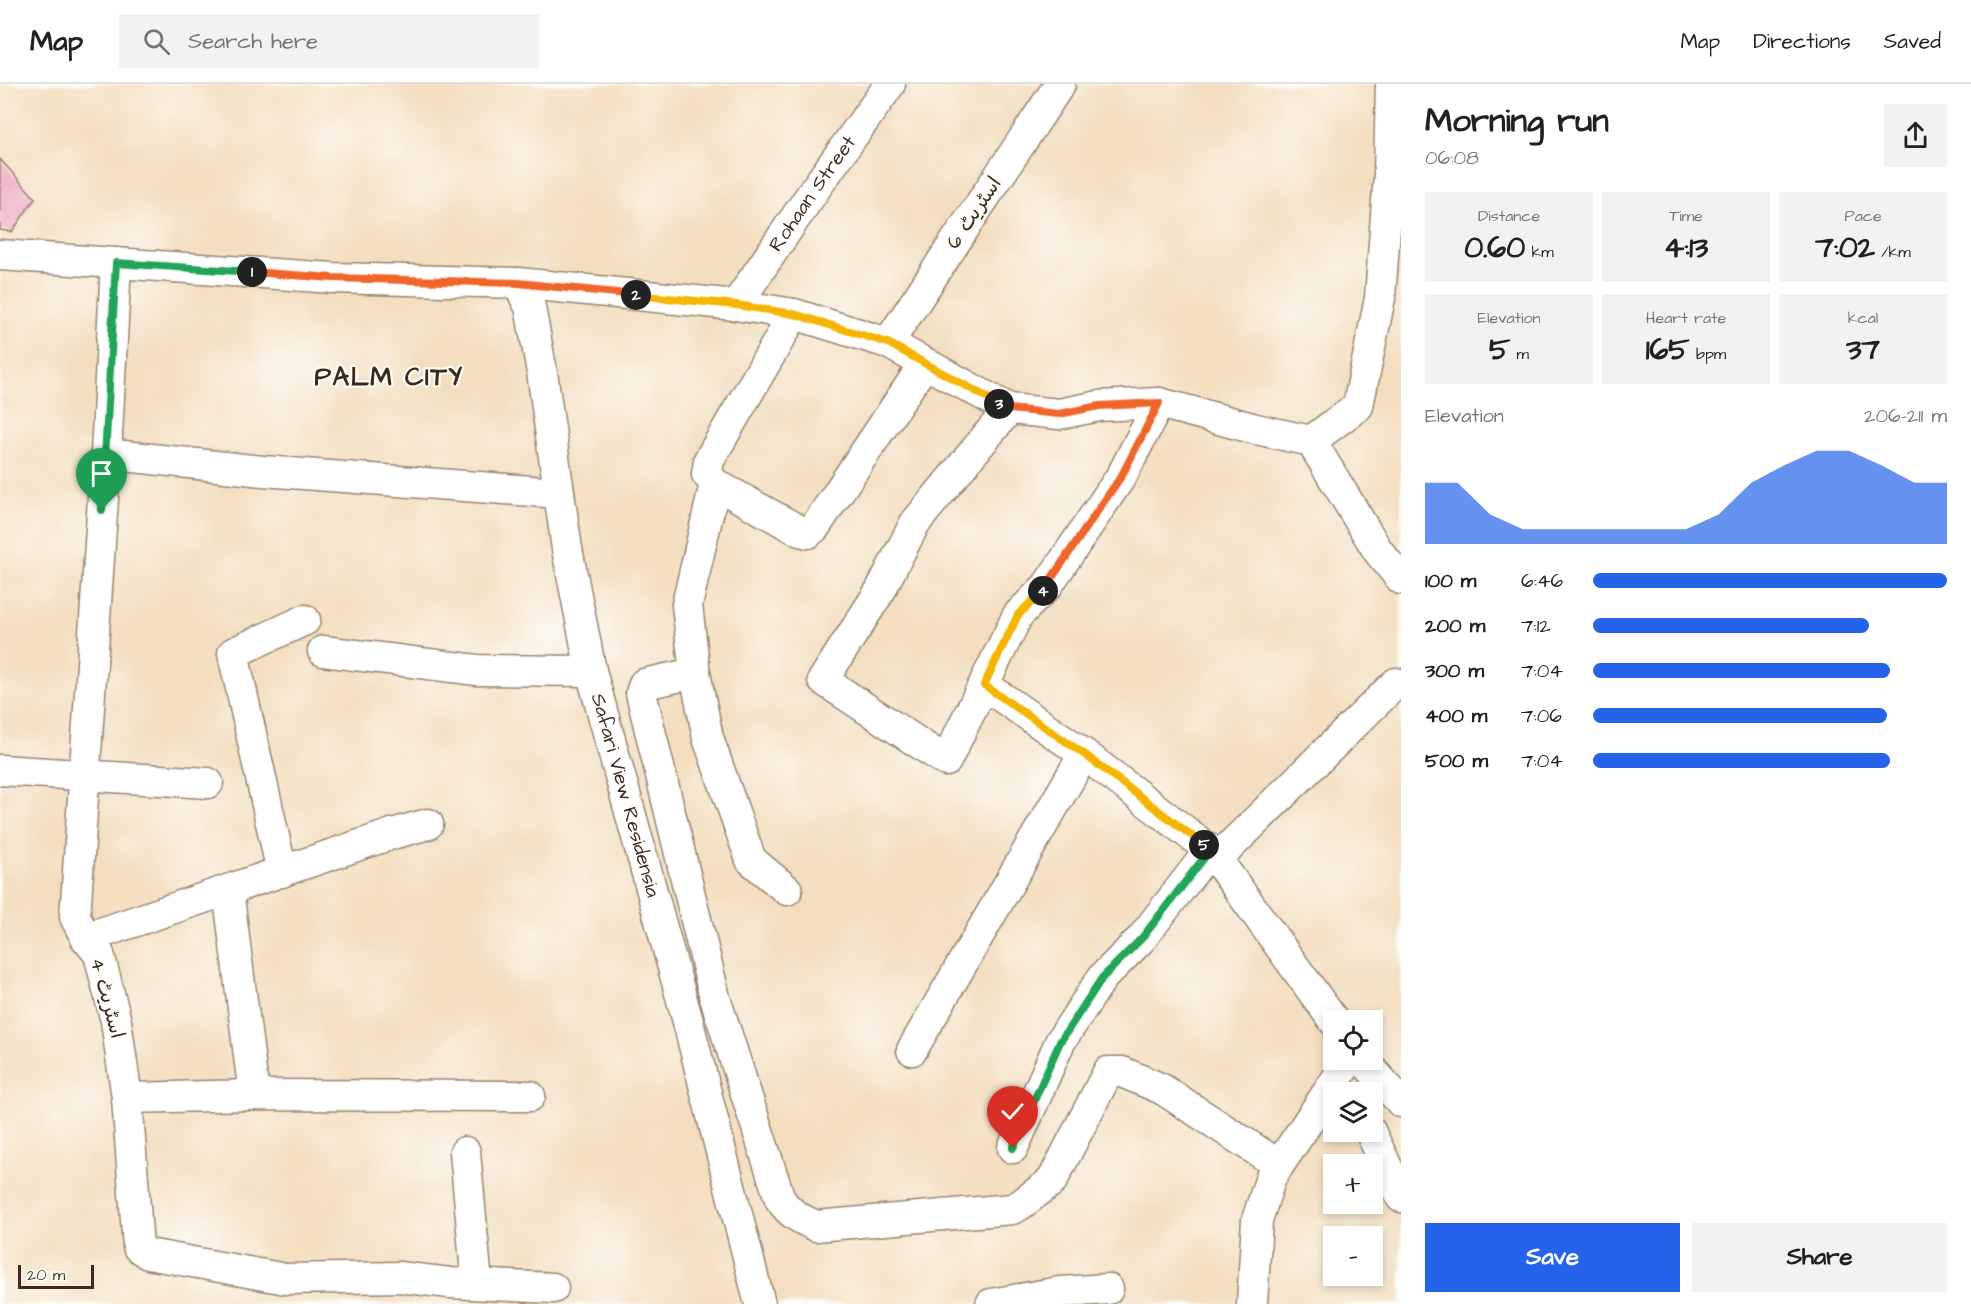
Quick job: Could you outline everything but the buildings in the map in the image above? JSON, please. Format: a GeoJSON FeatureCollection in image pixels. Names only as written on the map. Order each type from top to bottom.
{"type":"FeatureCollection","features":[{"type":"Feature","properties":{"kind":"street","name":"Rohaan Street"},"geometry":{"type":"LineString","coordinates":[[736,305],[890,84]]}},
{"type":"Feature","properties":{"kind":"street","name":"اسٹریٹ 6"},"geometry":{"type":"LineString","coordinates":[[888,343],[1060,84]]}},
{"type":"Feature","properties":{"kind":"street"},"geometry":{"type":"LineString","coordinates":[[1311,441],[1358,406],[1380,298],[1389,174],[1391,84]]}},
{"type":"Feature","properties":{"kind":"street"},"geometry":{"type":"LineString","coordinates":[[0,255],[333,278],[518,283],[736,305],[794,314],[888,343],[1009,409],[1059,414],[1099,406],[1159,403],[1311,441],[1378,551],[1401,579]]}},
{"type":"Feature","properties":{"kind":"street","name":"اسٹریٹ 4"},"geometry":{"type":"LineString","coordinates":[[116,263],[106,454],[75,917],[86,938],[99,954],[116,1021],[127,1098],[138,1247],[148,1254],[286,1279],[399,1277],[553,1288]]}},
{"type":"Feature","properties":{"kind":"street","name":"Safari View Residensia"},"geometry":{"type":"LineString","coordinates":[[518,283],[531,307],[567,549],[591,671],[687,1018],[760,1304]]}},
{"type":"Feature","properties":{"kind":"street"},"geometry":{"type":"LineString","coordinates":[[794,314],[709,460],[707,474],[715,483],[800,531],[808,533],[815,527],[925,363]]}},
{"type":"Feature","properties":{"kind":"street"},"geometry":{"type":"LineString","coordinates":[[1009,409],[915,523],[880,591],[823,680],[946,761],[1018,615],[1047,586],[1115,484],[1159,403]]}},
{"type":"Feature","properties":{"kind":"street"},"geometry":{"type":"LineString","coordinates":[[106,454],[263,471],[559,493]]}},
{"type":"Feature","properties":{"kind":"street"},"geometry":{"type":"LineString","coordinates":[[715,483],[687,605],[695,673],[708,738],[751,860],[787,890]]}},
{"type":"Feature","properties":{"kind":"street"},"geometry":{"type":"LineString","coordinates":[[282,872],[233,653],[305,620]]}},
{"type":"Feature","properties":{"kind":"street"},"geometry":{"type":"LineString","coordinates":[[322,651],[477,670],[591,671]]}},
{"type":"Feature","properties":{"kind":"street"},"geometry":{"type":"LineString","coordinates":[[695,673],[644,684],[641,693],[715,998],[780,1199],[797,1218],[816,1226],[1012,1209],[1052,1181],[1108,1072],[1122,1072],[1161,1089],[1279,1165]]}},
{"type":"Feature","properties":{"kind":"street"},"geometry":{"type":"LineString","coordinates":[[1013,1148],[1060,1042],[1102,978],[1142,938],[1214,854],[1395,683]]}},
{"type":"Feature","properties":{"kind":"street"},"geometry":{"type":"LineString","coordinates":[[984,685],[1084,754],[1214,854],[1325,1010]]}},
{"type":"Feature","properties":{"kind":"street"},"geometry":{"type":"LineString","coordinates":[[912,1050],[1084,754]]}},
{"type":"Feature","properties":{"kind":"street"},"geometry":{"type":"LineString","coordinates":[[0,770],[208,783]]}},
{"type":"Feature","properties":{"kind":"street"},"geometry":{"type":"LineString","coordinates":[[86,938],[392,834],[428,824]]}},
{"type":"Feature","properties":{"kind":"street"},"geometry":{"type":"LineString","coordinates":[[228,890],[254,1095]]}},
{"type":"Feature","properties":{"kind":"street"},"geometry":{"type":"LineString","coordinates":[[1252,1304],[1257,1220],[1271,1177],[1279,1165],[1351,1070],[1401,1102]]}},
{"type":"Feature","properties":{"kind":"street"},"geometry":{"type":"LineString","coordinates":[[127,1098],[254,1095],[531,1096]]}},
{"type":"Feature","properties":{"kind":"street"},"geometry":{"type":"LineString","coordinates":[[1375,1142],[1401,1197]]}},
{"type":"Feature","properties":{"kind":"street"},"geometry":{"type":"LineString","coordinates":[[465,1152],[477,1284]]}},
{"type":"Feature","properties":{"kind":"street"},"geometry":{"type":"LineString","coordinates":[[991,1304],[1060,1292],[1108,1289]]}},
{"type":"Feature","properties":{"kind":"district","name":"PALM CITY"},"geometry":{"type":"Point","coordinates":[389,377]}},
{"type":"Feature","properties":{"kind":"route"},"geometry":{"type":"LineString","coordinates":[[102,510],[116,263],[333,278],[518,283],[736,305],[794,314],[888,343],[1009,409],[1059,414],[1099,406],[1159,403],[1122,475],[1047,586],[1018,615],[984,685],[1084,754],[1210,850],[1142,938],[1102,978],[1060,1042],[1013,1148]]}}]}
